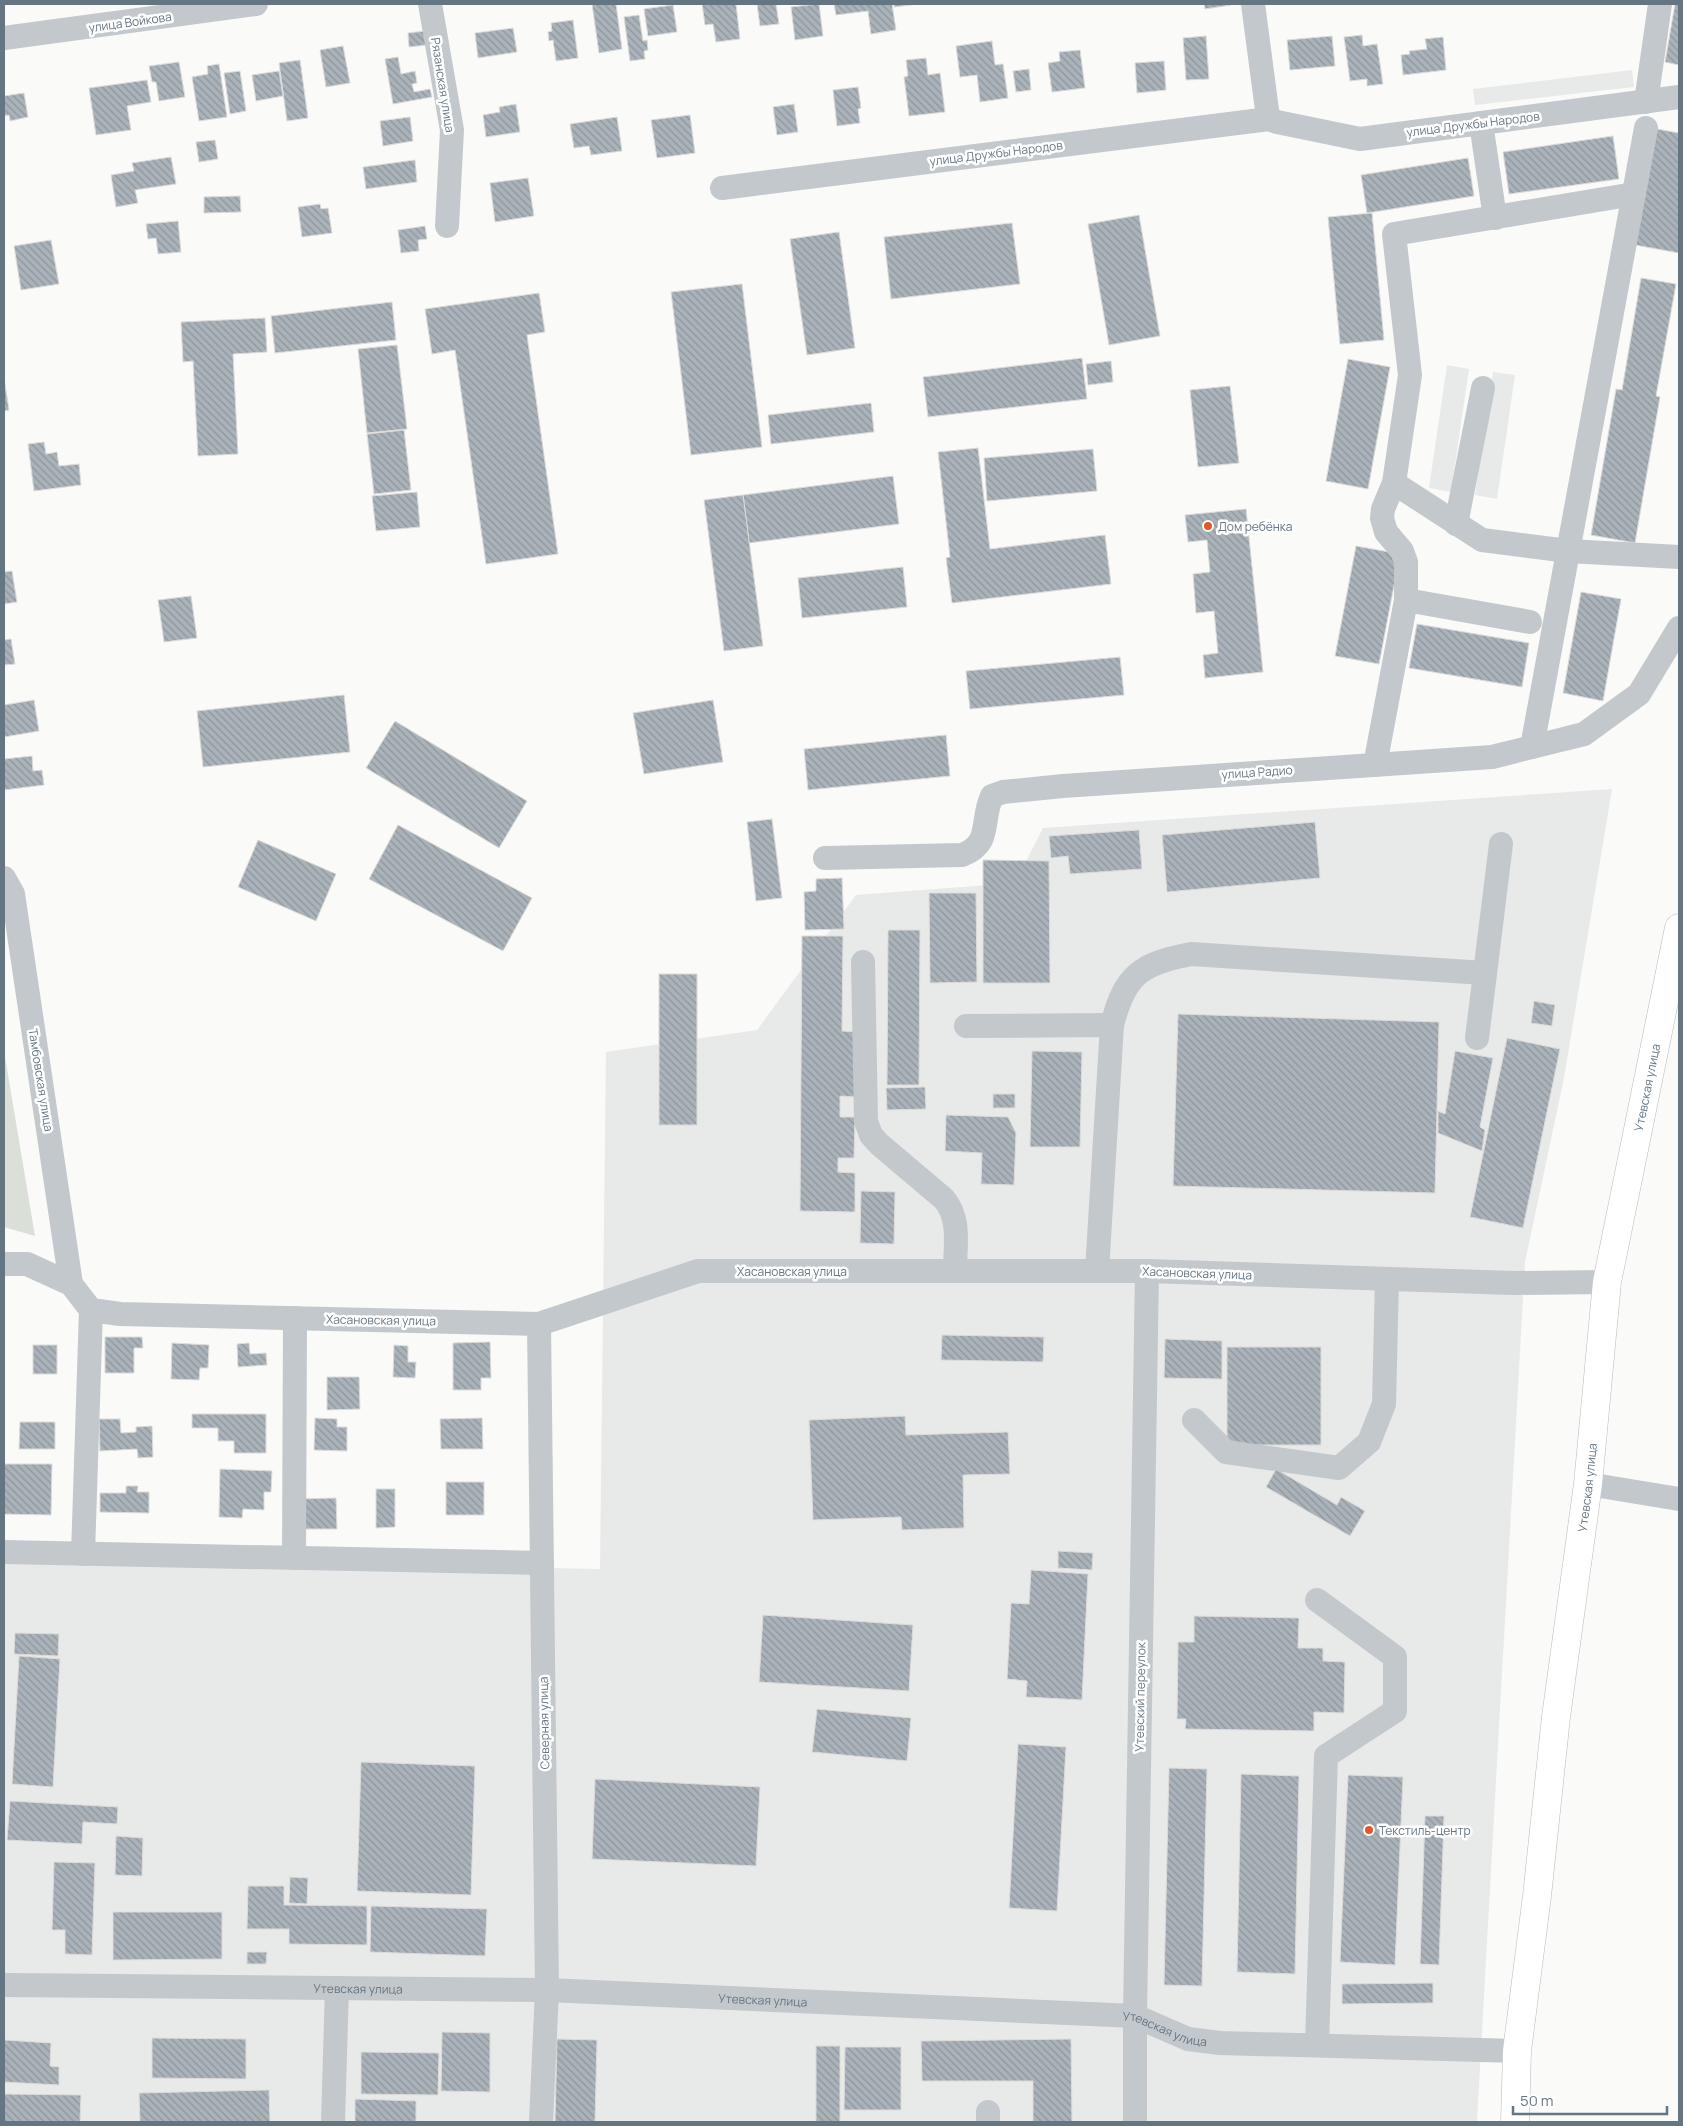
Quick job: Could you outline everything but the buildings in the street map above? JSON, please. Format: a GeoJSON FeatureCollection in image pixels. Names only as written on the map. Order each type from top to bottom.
{"type":"FeatureCollection","features":[{"type":"Feature","properties":{"kind":"main road","name":"Утевская улица"},"geometry":{"type":"LineString","coordinates":[[1515,2122],[1517,2051],[1537,1896],[1556,1717],[1588,1484],[1607,1282],[1679,928]]}},
{"type":"Feature","properties":{"kind":"street","name":"улица Войкова"},"geometry":{"type":"LineString","coordinates":[[4,38],[29,37],[256,4]]}},
{"type":"Feature","properties":{"kind":"street","name":"Рязанская улица"},"geometry":{"type":"LineString","coordinates":[[430,4],[452,130],[447,226]]}},
{"type":"Feature","properties":{"kind":"street"},"geometry":{"type":"LineString","coordinates":[[1253,4],[1269,119]]}},
{"type":"Feature","properties":{"kind":"street"},"geometry":{"type":"LineString","coordinates":[[1646,102],[1660,4]]}},
{"type":"Feature","properties":{"kind":"street","name":"улица Дружбы Народов"},"geometry":{"type":"LineString","coordinates":[[722,188],[1269,119],[1360,139],[1679,97]]}},
{"type":"Feature","properties":{"kind":"street"},"geometry":{"type":"LineString","coordinates":[[1481,123],[1495,218]]}},
{"type":"Feature","properties":{"kind":"street"},"geometry":{"type":"LineString","coordinates":[[1532,747],[1646,128]]}},
{"type":"Feature","properties":{"kind":"street"},"geometry":{"type":"LineString","coordinates":[[1375,764],[1406,600],[1406,562],[1402,551],[1386,532],[1382,518],[1383,509],[1394,483],[1410,375],[1394,234],[1634,194]]}},
{"type":"Feature","properties":{"kind":"street"},"geometry":{"type":"LineString","coordinates":[[1456,524],[1483,388]]}},
{"type":"Feature","properties":{"kind":"street"},"geometry":{"type":"LineString","coordinates":[[1394,483],[1482,540],[1568,551],[1679,557]]}},
{"type":"Feature","properties":{"kind":"street"},"geometry":{"type":"LineString","coordinates":[[1406,600],[1530,622]]}},
{"type":"Feature","properties":{"kind":"street","name":"улица Радио"},"geometry":{"type":"LineString","coordinates":[[825,858],[962,855],[975,850],[983,838],[986,807],[992,796],[1003,792],[1063,786],[1492,756],[1584,734],[1639,694],[1679,628]]}},
{"type":"Feature","properties":{"kind":"street"},"geometry":{"type":"LineString","coordinates":[[1477,1038],[1501,844]]}},
{"type":"Feature","properties":{"kind":"street","name":"Тамбовская улица"},"geometry":{"type":"LineString","coordinates":[[4,878],[13,894],[71,1284]]}},
{"type":"Feature","properties":{"kind":"street"},"geometry":{"type":"LineString","coordinates":[[1097,1271],[1112,1025],[1119,997],[1136,975],[1160,960],[1191,954],[1485,973]]}},
{"type":"Feature","properties":{"kind":"street"},"geometry":{"type":"LineString","coordinates":[[863,962],[866,1121],[872,1135],[879,1144],[944,1199],[952,1209],[955,1221],[955,1271]]}},
{"type":"Feature","properties":{"kind":"street"},"geometry":{"type":"LineString","coordinates":[[966,1026],[1112,1025]]}},
{"type":"Feature","properties":{"kind":"street"},"geometry":{"type":"LineString","coordinates":[[4,1264],[28,1264],[71,1284],[91,1310],[83,1554]]}},
{"type":"Feature","properties":{"kind":"street","name":"Хасановская улица"},"geometry":{"type":"LineString","coordinates":[[91,1310],[120,1314],[539,1324],[698,1271],[1146,1271],[1513,1283],[1607,1282]]}},
{"type":"Feature","properties":{"kind":"street","name":"Утевский переулок"},"geometry":{"type":"LineString","coordinates":[[1135,2122],[1146,1271]]}},
{"type":"Feature","properties":{"kind":"street"},"geometry":{"type":"LineString","coordinates":[[1194,1420],[1226,1452],[1339,1468],[1369,1442],[1384,1404],[1387,1279]]}},
{"type":"Feature","properties":{"kind":"street"},"geometry":{"type":"LineString","coordinates":[[294,1558],[295,1318]]}},
{"type":"Feature","properties":{"kind":"street","name":"Северная улица"},"geometry":{"type":"LineString","coordinates":[[539,1324],[547,1990],[541,2122]]}},
{"type":"Feature","properties":{"kind":"street"},"geometry":{"type":"LineString","coordinates":[[1588,1484],[1679,1499]]}},
{"type":"Feature","properties":{"kind":"street"},"geometry":{"type":"LineString","coordinates":[[4,1552],[542,1563]]}},
{"type":"Feature","properties":{"kind":"street"},"geometry":{"type":"LineString","coordinates":[[1317,1600],[1395,1657],[1395,1711],[1326,1756],[1317,2045]]}},
{"type":"Feature","properties":{"kind":"street","name":"Утевская улица"},"geometry":{"type":"LineString","coordinates":[[4,1985],[547,1990],[1135,2016],[1188,2039],[1220,2043],[1517,2051]]}},
{"type":"Feature","properties":{"kind":"street"},"geometry":{"type":"LineString","coordinates":[[333,2122],[337,1988]]}},
{"type":"Feature","properties":{"kind":"shaded area"},"geometry":{"type":"Polygon","coordinates":[[[1632,70],[1634,87],[1475,105],[1473,89],[1632,70]]]}},
{"type":"Feature","properties":{"kind":"shaded area"},"geometry":{"type":"Polygon","coordinates":[[[1447,365],[1469,369],[1451,492],[1429,488],[1447,365]]]}},
{"type":"Feature","properties":{"kind":"shaded area"},"geometry":{"type":"Polygon","coordinates":[[[1493,372],[1515,375],[1497,499],[1475,495],[1493,372]]]}},
{"type":"Feature","properties":{"kind":"shaded area"},"geometry":{"type":"Polygon","coordinates":[[[1612,789],[1564,1078],[1525,1262],[1477,2122],[4,2122],[4,1558],[600,1569],[606,1052],[757,1030],[856,895],[1015,883],[1043,828],[1612,789]]]}},
{"type":"Feature","properties":{"kind":"shaded area"},"geometry":{"type":"Polygon","coordinates":[[[4,1051],[35,1236],[4,1227],[4,1051]]]}},
{"type":"Feature","properties":{"kind":"place","name":"Дом ребёнка"},"geometry":{"type":"Point","coordinates":[1208,526]}},
{"type":"Feature","properties":{"kind":"place","name":"Текстиль-центр"},"geometry":{"type":"Point","coordinates":[1369,1830]}}]}
